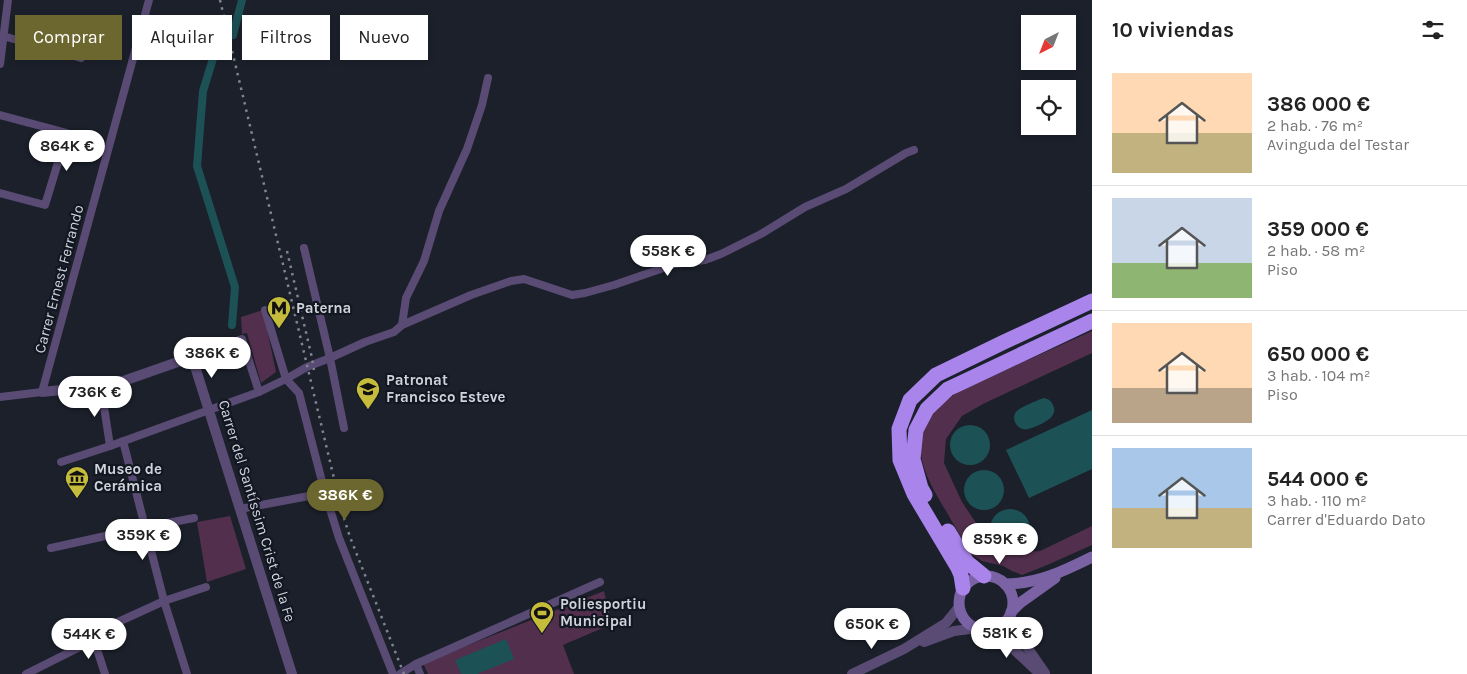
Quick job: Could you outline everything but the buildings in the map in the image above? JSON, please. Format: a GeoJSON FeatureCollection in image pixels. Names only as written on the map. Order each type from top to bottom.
{"type":"FeatureCollection","features":[{"type":"Feature","properties":{"kind":"highway"},"geometry":{"type":"LineString","coordinates":[[963,588],[958,568],[914,494],[900,460],[899,429],[910,400],[936,375],[1092,301]]}},
{"type":"Feature","properties":{"kind":"highway"},"geometry":{"type":"LineString","coordinates":[[984,576],[967,562],[921,488],[913,460],[916,430],[927,409],[948,389],[1092,321]]}},
{"type":"Feature","properties":{"kind":"main road"},"geometry":{"type":"LineString","coordinates":[[1005,584],[1032,582],[1064,571],[1092,558]]}},
{"type":"Feature","properties":{"kind":"main road"},"geometry":{"type":"LineString","coordinates":[[1011,614],[1012,597],[1010,590],[999,579],[992,576],[974,578],[963,588],[959,597],[959,607],[965,620],[982,629],[998,627],[1011,614],[1020,603],[1064,571]]}},
{"type":"Feature","properties":{"kind":"street"},"geometry":{"type":"LineString","coordinates":[[0,64],[8,0]]}},
{"type":"Feature","properties":{"kind":"street","name":"Carrer Ernest Ferrando"},"geometry":{"type":"LineString","coordinates":[[42,392],[149,0]]}},
{"type":"Feature","properties":{"kind":"street"},"geometry":{"type":"LineString","coordinates":[[2,36],[15,40]]}},
{"type":"Feature","properties":{"kind":"street"},"geometry":{"type":"LineString","coordinates":[[402,325],[406,298],[424,261],[439,210],[467,149],[482,106],[488,78]]}},
{"type":"Feature","properties":{"kind":"street"},"geometry":{"type":"LineString","coordinates":[[0,115],[67,133],[45,205],[0,193]]}},
{"type":"Feature","properties":{"kind":"street"},"geometry":{"type":"LineString","coordinates":[[61,462],[259,392],[307,366],[394,332],[402,325],[511,280],[524,279],[572,295],[614,285],[659,268],[705,260],[761,234],[805,207],[846,189],[914,150]]}},
{"type":"Feature","properties":{"kind":"street"},"geometry":{"type":"LineString","coordinates":[[304,248],[330,358],[344,428]]}},
{"type":"Feature","properties":{"kind":"street"},"geometry":{"type":"LineString","coordinates":[[265,310],[286,379],[299,393],[325,493],[339,538],[393,674]]}},
{"type":"Feature","properties":{"kind":"street"},"geometry":{"type":"LineString","coordinates":[[0,397],[112,385],[242,339],[259,392]]}},
{"type":"Feature","properties":{"kind":"street","name":"Carrer del Santíssim Crist de la Fe"},"geometry":{"type":"LineString","coordinates":[[192,357],[292,674]]}},
{"type":"Feature","properties":{"kind":"street"},"geometry":{"type":"LineString","coordinates":[[101,386],[110,446]]}},
{"type":"Feature","properties":{"kind":"street"},"geometry":{"type":"LineString","coordinates":[[123,441],[164,601],[187,674]]}},
{"type":"Feature","properties":{"kind":"street"},"geometry":{"type":"LineString","coordinates":[[240,509],[325,493]]}},
{"type":"Feature","properties":{"kind":"street"},"geometry":{"type":"LineString","coordinates":[[51,548],[194,518]]}},
{"type":"Feature","properties":{"kind":"street"},"geometry":{"type":"LineString","coordinates":[[400,674],[416,664],[600,582]]}},
{"type":"Feature","properties":{"kind":"street"},"geometry":{"type":"LineString","coordinates":[[26,674],[164,601],[206,587]]}},
{"type":"Feature","properties":{"kind":"street"},"geometry":{"type":"LineString","coordinates":[[904,649],[946,623],[959,607]]}},
{"type":"Feature","properties":{"kind":"street"},"geometry":{"type":"LineString","coordinates":[[1011,614],[1018,634],[1046,674]]}},
{"type":"Feature","properties":{"kind":"street"},"geometry":{"type":"LineString","coordinates":[[852,674],[904,649],[954,631],[982,629],[1007,643],[1040,674]]}},
{"type":"Feature","properties":{"kind":"street"},"geometry":{"type":"LineString","coordinates":[[94,637],[105,674]]}},
{"type":"Feature","properties":{"kind":"street"},"geometry":{"type":"LineString","coordinates":[[416,664],[420,674]]}},
{"type":"Feature","properties":{"kind":"shaded area"},"geometry":{"type":"Polygon","coordinates":[[[263,310],[276,372],[261,383],[247,333],[242,334],[241,317],[263,310]]]}},
{"type":"Feature","properties":{"kind":"shaded area"},"geometry":{"type":"Polygon","coordinates":[[[1092,331],[1092,353],[983,404],[962,416],[946,439],[944,463],[962,502],[996,550],[1006,553],[1040,551],[1092,526],[1092,545],[1022,575],[1003,566],[982,561],[971,554],[927,476],[921,451],[921,439],[925,426],[932,414],[959,391],[1092,331]]]}},
{"type":"Feature","properties":{"kind":"shaded area"},"geometry":{"type":"Polygon","coordinates":[[[1044,398],[1050,400],[1053,405],[1054,410],[1051,418],[1042,424],[1028,429],[1021,429],[1016,425],[1014,415],[1018,410],[1044,398]]]}},
{"type":"Feature","properties":{"kind":"shaded area"},"geometry":{"type":"Polygon","coordinates":[[[1092,410],[1092,469],[1029,498],[1006,450],[1092,410]]]}},
{"type":"Feature","properties":{"kind":"shaded area"},"geometry":{"type":"Polygon","coordinates":[[[970,425],[984,431],[990,445],[984,459],[970,465],[956,459],[950,445],[956,431],[970,425]]]}},
{"type":"Feature","properties":{"kind":"shaded area"},"geometry":{"type":"Polygon","coordinates":[[[984,470],[998,476],[1004,490],[998,504],[984,510],[970,504],[964,490],[970,476],[984,470]]]}},
{"type":"Feature","properties":{"kind":"shaded area"},"geometry":{"type":"Polygon","coordinates":[[[1010,509],[1024,515],[1030,529],[1024,543],[1010,549],[996,543],[990,529],[996,515],[1010,509]]]}},
{"type":"Feature","properties":{"kind":"shaded area"},"geometry":{"type":"Polygon","coordinates":[[[230,516],[246,569],[207,582],[197,522],[230,516]]]}},
{"type":"Feature","properties":{"kind":"shaded area","name":"Poliesportiu Municipal"},"geometry":{"type":"Polygon","coordinates":[[[604,591],[612,624],[563,645],[574,674],[428,674],[423,663],[604,591]]]}},
{"type":"Feature","properties":{"kind":"shaded area"},"geometry":{"type":"Polygon","coordinates":[[[506,639],[514,659],[477,674],[461,674],[455,660],[506,639]]]}},
{"type":"Feature","properties":{"kind":"waterway"},"geometry":{"type":"LineString","coordinates":[[233,35],[242,0]]}},
{"type":"Feature","properties":{"kind":"waterway"},"geometry":{"type":"LineString","coordinates":[[213,60],[203,91],[197,166],[235,287],[232,325]]}},
{"type":"Feature","properties":{"kind":"railway"},"geometry":{"type":"LineString","coordinates":[[220,0],[342,512],[404,674]]}},
{"type":"Feature","properties":{"kind":"railway"},"geometry":{"type":"LineString","coordinates":[[287,251],[314,370]]}},
{"type":"Feature","properties":{"kind":"place","name":"Paterna"},"geometry":{"type":"Point","coordinates":[279,329]}},
{"type":"Feature","properties":{"kind":"place","name":"Patronat Francisco Esteve"},"geometry":{"type":"Point","coordinates":[368,410]}},
{"type":"Feature","properties":{"kind":"place","name":"Museo de Cerámica"},"geometry":{"type":"Point","coordinates":[77,499]}},
{"type":"Feature","properties":{"kind":"place","name":"Poliesportiu Municipal"},"geometry":{"type":"Point","coordinates":[542,634]}}]}
